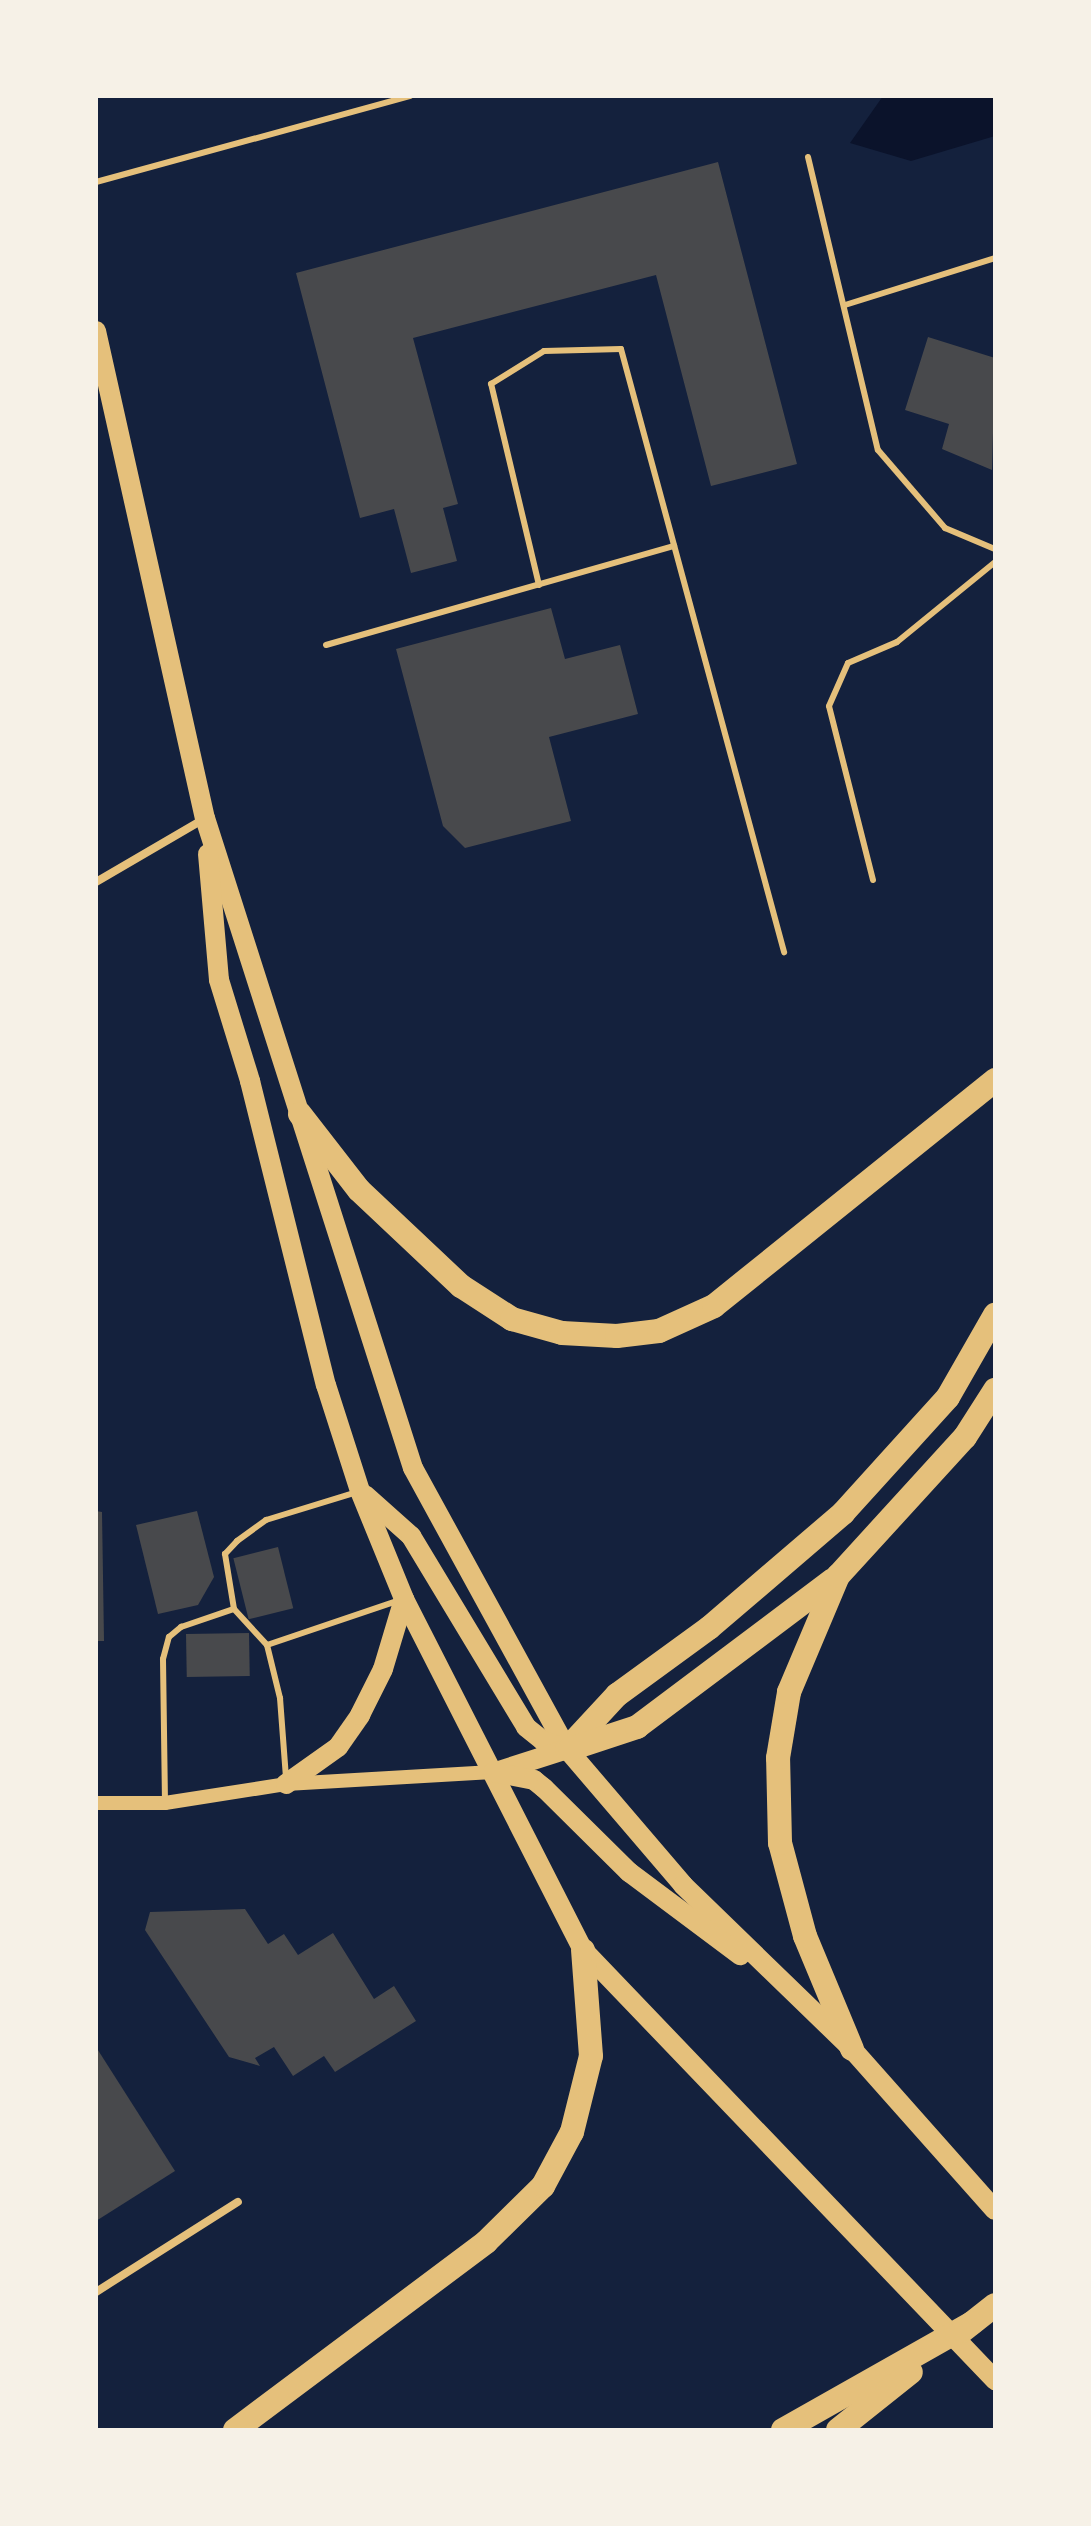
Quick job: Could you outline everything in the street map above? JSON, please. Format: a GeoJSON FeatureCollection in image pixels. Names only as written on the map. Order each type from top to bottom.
{"type":"FeatureCollection","features":[{"type":"Feature","properties":{"kind":"highway"},"geometry":{"type":"LineString","coordinates":[[300,1114],[359,1190],[461,1286],[512,1319],[562,1333],[617,1336],[659,1331],[714,1306],[995,1080]]}},
{"type":"Feature","properties":{"kind":"highway"},"geometry":{"type":"LineString","coordinates":[[567,1749],[617,1695],[709,1628],[843,1513],[948,1397],[995,1315]]}},
{"type":"Feature","properties":{"kind":"highway"},"geometry":{"type":"LineString","coordinates":[[567,1749],[637,1727],[838,1576],[965,1437],[995,1390]]}},
{"type":"Feature","properties":{"kind":"highway"},"geometry":{"type":"LineString","coordinates":[[838,1576],[789,1692],[778,1758],[780,1843],[805,1936],[852,2049]]}},
{"type":"Feature","properties":{"kind":"highway"},"geometry":{"type":"LineString","coordinates":[[235,2430],[486,2242],[543,2186],[572,2132],[591,2056],[583,1950]]}},
{"type":"Feature","properties":{"kind":"highway"},"geometry":{"type":"LineString","coordinates":[[838,2430],[995,2305]]}},
{"type":"Feature","properties":{"kind":"highway"},"geometry":{"type":"LineString","coordinates":[[783,2430],[972,2323]]}},
{"type":"Feature","properties":{"kind":"main road"},"geometry":{"type":"LineString","coordinates":[[96,331],[205,818],[413,1468],[567,1749],[683,1885],[852,2049],[995,2210]]}},
{"type":"Feature","properties":{"kind":"main road"},"geometry":{"type":"LineString","coordinates":[[205,818],[219,980],[250,1081],[326,1385],[360,1491],[404,1599],[583,1950],[995,2380]]}},
{"type":"Feature","properties":{"kind":"main road"},"geometry":{"type":"LineString","coordinates":[[360,1491],[411,1536],[526,1727],[543,1741],[567,1749]]}},
{"type":"Feature","properties":{"kind":"main road"},"geometry":{"type":"LineString","coordinates":[[286,1784],[338,1747],[360,1715],[383,1669],[404,1599]]}},
{"type":"Feature","properties":{"kind":"main road"},"geometry":{"type":"LineString","coordinates":[[493,1772],[567,1749]]}},
{"type":"Feature","properties":{"kind":"main road"},"geometry":{"type":"LineString","coordinates":[[493,1772],[526,1778],[544,1788],[629,1872],[793,1992]]}},
{"type":"Feature","properties":{"kind":"street"},"geometry":{"type":"LineString","coordinates":[[96,882],[205,818]]}},
{"type":"Feature","properties":{"kind":"street"},"geometry":{"type":"LineString","coordinates":[[96,1803],[165,1803],[286,1784],[493,1772]]}},
{"type":"Feature","properties":{"kind":"street"},"geometry":{"type":"LineString","coordinates":[[96,2292],[238,2202]]}},
{"type":"Feature","properties":{"kind":"lane"},"geometry":{"type":"LineString","coordinates":[[96,182],[410,96]]}},
{"type":"Feature","properties":{"kind":"lane"},"geometry":{"type":"LineString","coordinates":[[808,157],[878,450],[945,528],[995,549]]}},
{"type":"Feature","properties":{"kind":"lane"},"geometry":{"type":"LineString","coordinates":[[845,305],[995,258]]}},
{"type":"Feature","properties":{"kind":"lane"},"geometry":{"type":"LineString","coordinates":[[539,585],[491,384],[544,351],[621,349],[784,952]]}},
{"type":"Feature","properties":{"kind":"lane"},"geometry":{"type":"LineString","coordinates":[[326,645],[674,546]]}},
{"type":"Feature","properties":{"kind":"lane"},"geometry":{"type":"LineString","coordinates":[[873,880],[829,706],[848,663],[897,642],[995,562]]}},
{"type":"Feature","properties":{"kind":"lane"},"geometry":{"type":"LineString","coordinates":[[286,1784],[280,1698],[267,1645],[234,1609],[225,1554],[266,1520],[360,1491]]}},
{"type":"Feature","properties":{"kind":"lane"},"geometry":{"type":"LineString","coordinates":[[267,1645],[404,1599]]}},
{"type":"Feature","properties":{"kind":"lane"},"geometry":{"type":"LineString","coordinates":[[165,1803],[163,1659],[169,1637],[181,1627],[234,1609]]}},
{"type":"Feature","properties":{"kind":"water"},"geometry":{"type":"Polygon","coordinates":[[[883,96],[995,96],[995,136],[911,161],[850,143],[883,96]]]}},
{"type":"Feature","properties":{"kind":"building"},"geometry":{"type":"Polygon","coordinates":[[[718,162],[797,464],[711,486],[656,275],[413,338],[458,504],[443,508],[457,561],[411,573],[394,509],[360,518],[296,273],[718,162]]]}},
{"type":"Feature","properties":{"kind":"building"},"geometry":{"type":"Polygon","coordinates":[[[928,337],[995,358],[992,470],[942,449],[949,424],[905,410],[928,337]]]}},
{"type":"Feature","properties":{"kind":"building"},"geometry":{"type":"Polygon","coordinates":[[[551,608],[565,659],[620,645],[638,714],[549,737],[571,821],[465,848],[443,826],[396,649],[551,608]]]}},
{"type":"Feature","properties":{"kind":"building"},"geometry":{"type":"Polygon","coordinates":[[[96,1511],[102,1512],[104,1641],[96,1641],[96,1511]]]}},
{"type":"Feature","properties":{"kind":"building"},"geometry":{"type":"Polygon","coordinates":[[[197,1511],[214,1577],[198,1605],[158,1614],[136,1525],[197,1511]]]}},
{"type":"Feature","properties":{"kind":"building"},"geometry":{"type":"Polygon","coordinates":[[[278,1547],[293,1608],[249,1619],[233,1558],[278,1547]]]}},
{"type":"Feature","properties":{"kind":"building"},"geometry":{"type":"Polygon","coordinates":[[[249,1633],[250,1676],[187,1677],[186,1634],[249,1633]]]}},
{"type":"Feature","properties":{"kind":"building"},"geometry":{"type":"Polygon","coordinates":[[[245,1909],[268,1944],[284,1934],[298,1955],[333,1933],[374,1999],[394,1986],[416,2021],[335,2072],[324,2056],[293,2076],[274,2047],[255,2058],[260,2066],[229,2057],[145,1930],[150,1912],[245,1909]]]}},
{"type":"Feature","properties":{"kind":"building"},"geometry":{"type":"Polygon","coordinates":[[[96,2047],[175,2171],[96,2221],[96,2047]]]}}]}
